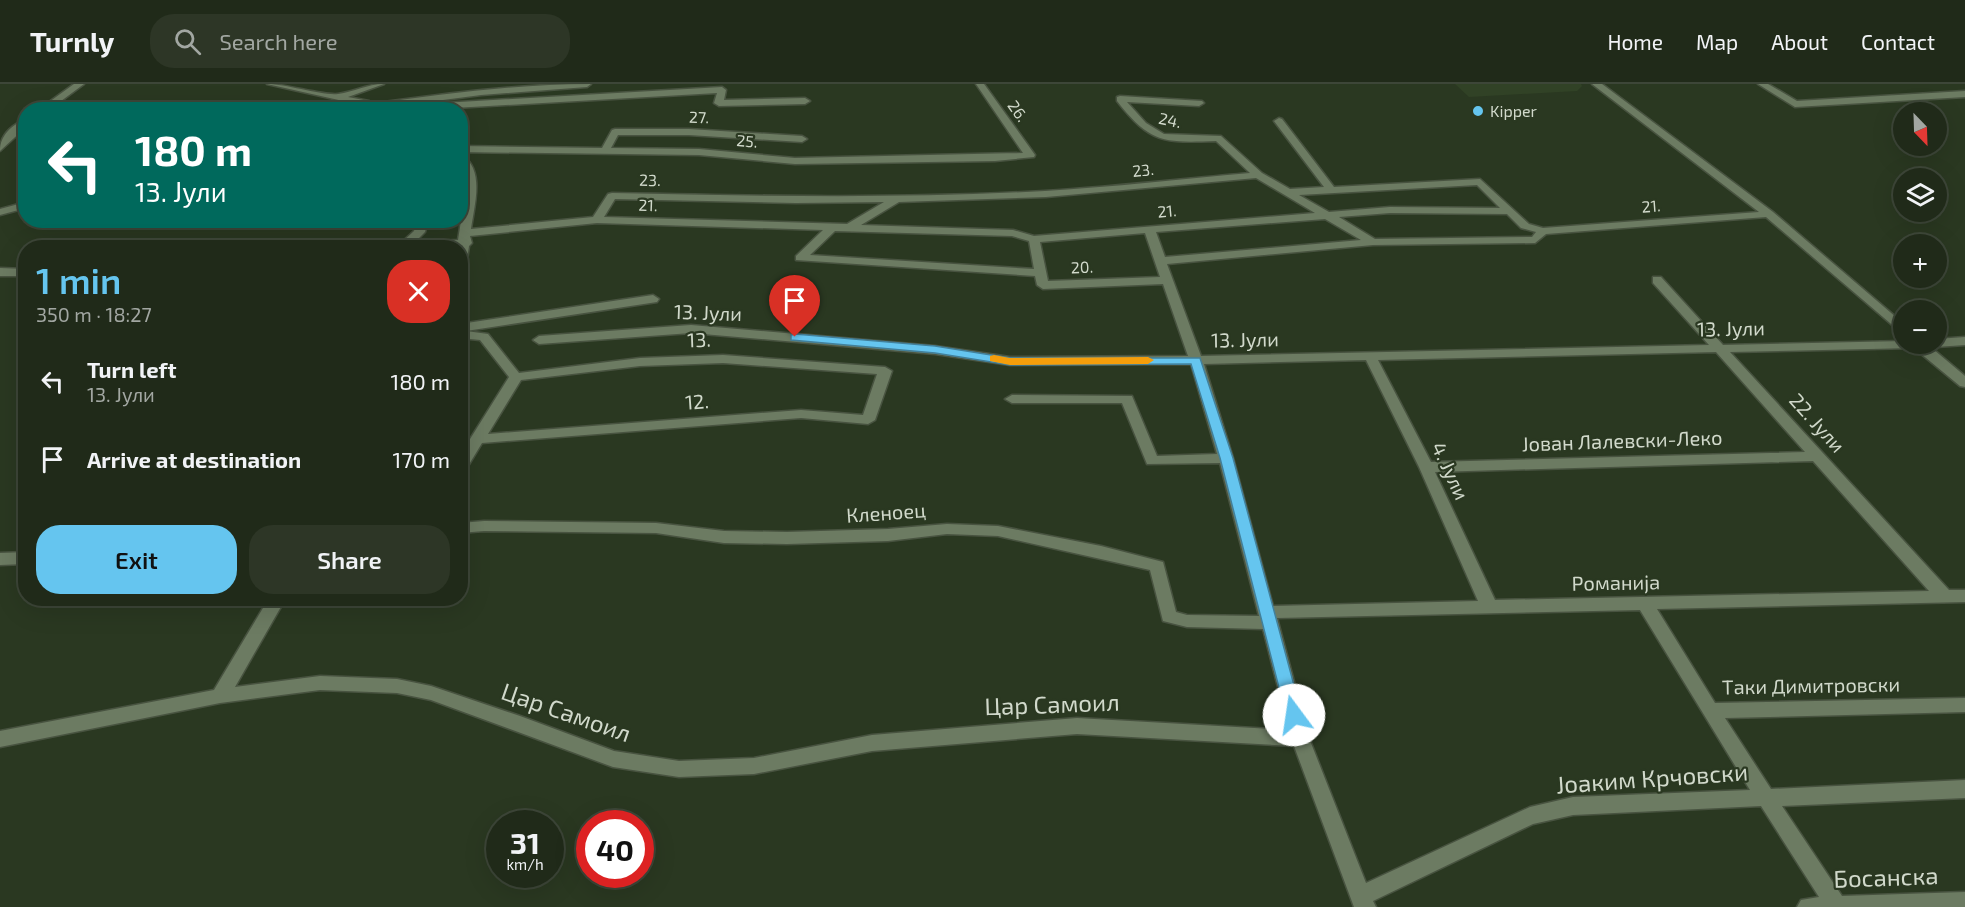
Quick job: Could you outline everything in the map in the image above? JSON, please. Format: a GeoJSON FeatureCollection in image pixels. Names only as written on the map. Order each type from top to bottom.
{"type":"FeatureCollection","features":[{"type":"Feature","properties":{"kind":"street"},"geometry":{"type":"LineString","coordinates":[[54,102],[80,84]]}},
{"type":"Feature","properties":{"kind":"street"},"geometry":{"type":"LineString","coordinates":[[271,84],[360,102]]}},
{"type":"Feature","properties":{"kind":"street"},"geometry":{"type":"LineString","coordinates":[[337,96],[380,84]]}},
{"type":"Feature","properties":{"kind":"street"},"geometry":{"type":"LineString","coordinates":[[391,102],[482,88],[587,84]]}},
{"type":"Feature","properties":{"kind":"street","name":"26."},"geometry":{"type":"LineString","coordinates":[[980,84],[1030,155]]}},
{"type":"Feature","properties":{"kind":"street"},"geometry":{"type":"LineString","coordinates":[[1596,84],[1769,214],[1893,322]]}},
{"type":"Feature","properties":{"kind":"street"},"geometry":{"type":"LineString","coordinates":[[1762,84],[1795,104],[1965,94]]}},
{"type":"Feature","properties":{"kind":"street"},"geometry":{"type":"LineString","coordinates":[[468,105],[722,90],[718,103],[805,101]]}},
{"type":"Feature","properties":{"kind":"street","name":"24."},"geometry":{"type":"LineString","coordinates":[[1199,103],[1120,99],[1141,126],[1155,135],[1175,139],[1218,138],[1258,175]]}},
{"type":"Feature","properties":{"kind":"street"},"geometry":{"type":"LineString","coordinates":[[1279,121],[1330,189]]}},
{"type":"Feature","properties":{"kind":"street"},"geometry":{"type":"LineString","coordinates":[[0,148],[18,128]]}},
{"type":"Feature","properties":{"kind":"street"},"geometry":{"type":"LineString","coordinates":[[13,131],[18,131]]}},
{"type":"Feature","properties":{"kind":"street","name":"27."},"geometry":{"type":"LineString","coordinates":[[606,149],[615,132],[709,132],[802,139]]}},
{"type":"Feature","properties":{"kind":"street","name":"25."},"geometry":{"type":"LineString","coordinates":[[468,149],[699,152],[795,161],[995,158],[1030,155]]}},
{"type":"Feature","properties":{"kind":"street"},"geometry":{"type":"LineString","coordinates":[[468,169],[472,182],[468,214]]}},
{"type":"Feature","properties":{"kind":"street"},"geometry":{"type":"LineString","coordinates":[[1258,175],[1373,242]]}},
{"type":"Feature","properties":{"kind":"street","name":"23."},"geometry":{"type":"LineString","coordinates":[[597,220],[612,196],[796,200],[897,199],[1046,194],[1258,175]]}},
{"type":"Feature","properties":{"kind":"street","name":"21."},"geometry":{"type":"LineString","coordinates":[[1290,192],[1480,182],[1506,211],[1525,226],[1543,231],[1769,214]]}},
{"type":"Feature","properties":{"kind":"street","name":"23."},"geometry":{"type":"LineString","coordinates":[[847,229],[897,199]]}},
{"type":"Feature","properties":{"kind":"street"},"geometry":{"type":"LineString","coordinates":[[0,212],[18,207]]}},
{"type":"Feature","properties":{"kind":"street","name":"21."},"geometry":{"type":"LineString","coordinates":[[445,240],[597,220],[1013,233],[1034,239],[1390,210],[1506,211]]}},
{"type":"Feature","properties":{"kind":"street"},"geometry":{"type":"LineString","coordinates":[[0,217],[18,213]]}},
{"type":"Feature","properties":{"kind":"street"},"geometry":{"type":"LineString","coordinates":[[410,240],[420,228]]}},
{"type":"Feature","properties":{"kind":"street"},"geometry":{"type":"LineString","coordinates":[[465,238],[466,228]]}},
{"type":"Feature","properties":{"kind":"street"},"geometry":{"type":"LineString","coordinates":[[831,229],[800,258],[1042,273]]}},
{"type":"Feature","properties":{"kind":"street"},"geometry":{"type":"LineString","coordinates":[[1149,229],[1196,360],[1226,458],[1300,738],[1363,901]]}},
{"type":"Feature","properties":{"kind":"street"},"geometry":{"type":"LineString","coordinates":[[1162,261],[1373,242],[1535,240],[1543,231]]}},
{"type":"Feature","properties":{"kind":"street","name":"20."},"geometry":{"type":"LineString","coordinates":[[1034,239],[1043,285],[1168,280]]}},
{"type":"Feature","properties":{"kind":"street"},"geometry":{"type":"LineString","coordinates":[[0,272],[18,273]]}},
{"type":"Feature","properties":{"kind":"street","name":"22. Јули"},"geometry":{"type":"LineString","coordinates":[[1657,280],[1944,596]]}},
{"type":"Feature","properties":{"kind":"street"},"geometry":{"type":"LineString","coordinates":[[468,327],[653,299]]}},
{"type":"Feature","properties":{"kind":"street","name":"13. Јули"},"geometry":{"type":"LineString","coordinates":[[539,340],[691,329],[935,350],[1010,362],[1893,345]]}},
{"type":"Feature","properties":{"kind":"street"},"geometry":{"type":"LineString","coordinates":[[468,335],[484,337],[516,377],[468,454]]}},
{"type":"Feature","properties":{"kind":"street"},"geometry":{"type":"LineString","coordinates":[[1947,342],[1965,341]]}},
{"type":"Feature","properties":{"kind":"street"},"geometry":{"type":"LineString","coordinates":[[1931,354],[1965,383]]}},
{"type":"Feature","properties":{"kind":"street","name":"4. Јули"},"geometry":{"type":"LineString","coordinates":[[1370,356],[1426,467],[1489,606]]}},
{"type":"Feature","properties":{"kind":"street","name":"13."},"geometry":{"type":"LineString","coordinates":[[516,377],[640,362],[723,359],[885,371]]}},
{"type":"Feature","properties":{"kind":"street","name":"12."},"geometry":{"type":"LineString","coordinates":[[476,439],[801,414],[868,420],[885,371]]}},
{"type":"Feature","properties":{"kind":"street"},"geometry":{"type":"LineString","coordinates":[[1012,399],[1127,399],[1152,461],[1226,458]]}},
{"type":"Feature","properties":{"kind":"street","name":"Јован Лалевски-Леко"},"geometry":{"type":"LineString","coordinates":[[1426,467],[1819,456]]}},
{"type":"Feature","properties":{"kind":"street","name":"Кленоец"},"geometry":{"type":"LineString","coordinates":[[468,527],[656,528],[724,537],[787,538],[888,535],[947,529],[998,531],[1157,566],[1169,616],[1187,621],[1269,617]]}},
{"type":"Feature","properties":{"kind":"street"},"geometry":{"type":"LineString","coordinates":[[0,559],[18,558]]}},
{"type":"Feature","properties":{"kind":"street","name":"Романија"},"geometry":{"type":"LineString","coordinates":[[1269,617],[1489,606],[1965,596]]}},
{"type":"Feature","properties":{"kind":"street","name":"Таки Димитровски"},"geometry":{"type":"LineString","coordinates":[[1645,604],[1710,711],[1965,705]]}},
{"type":"Feature","properties":{"kind":"street"},"geometry":{"type":"LineString","coordinates":[[220,696],[273,606]]}},
{"type":"Feature","properties":{"kind":"street","name":"Цар Самоил"},"geometry":{"type":"LineString","coordinates":[[0,740],[220,696],[320,683],[398,686],[431,693],[514,721],[613,759],[680,769],[754,766],[872,743],[1077,726],[1300,738]]}},
{"type":"Feature","properties":{"kind":"street"},"geometry":{"type":"LineString","coordinates":[[1710,711],[1836,905]]}},
{"type":"Feature","properties":{"kind":"street","name":"Јоаким Крчовски"},"geometry":{"type":"LineString","coordinates":[[1363,901],[1530,816],[1573,806],[1965,789]]}},
{"type":"Feature","properties":{"kind":"street","name":"Босанска"},"geometry":{"type":"LineString","coordinates":[[1808,907],[1965,902]]}},
{"type":"Feature","properties":{"kind":"shaded area"},"geometry":{"type":"Polygon","coordinates":[[[1455,84],[1581,84],[1582,86],[1577,91],[1469,97],[1455,84]]]}},
{"type":"Feature","properties":{"kind":"slow traffic"},"geometry":{"type":"LineString","coordinates":[[994,359],[1010,362],[1148,360]]}},
{"type":"Feature","properties":{"kind":"place","name":"Kipper"},"geometry":{"type":"Point","coordinates":[1478,111]}},
{"type":"Feature","properties":{"kind":"route"},"geometry":{"type":"LineString","coordinates":[[795,337],[935,350],[1010,362],[1196,360],[1226,458],[1294,715]]}}]}
